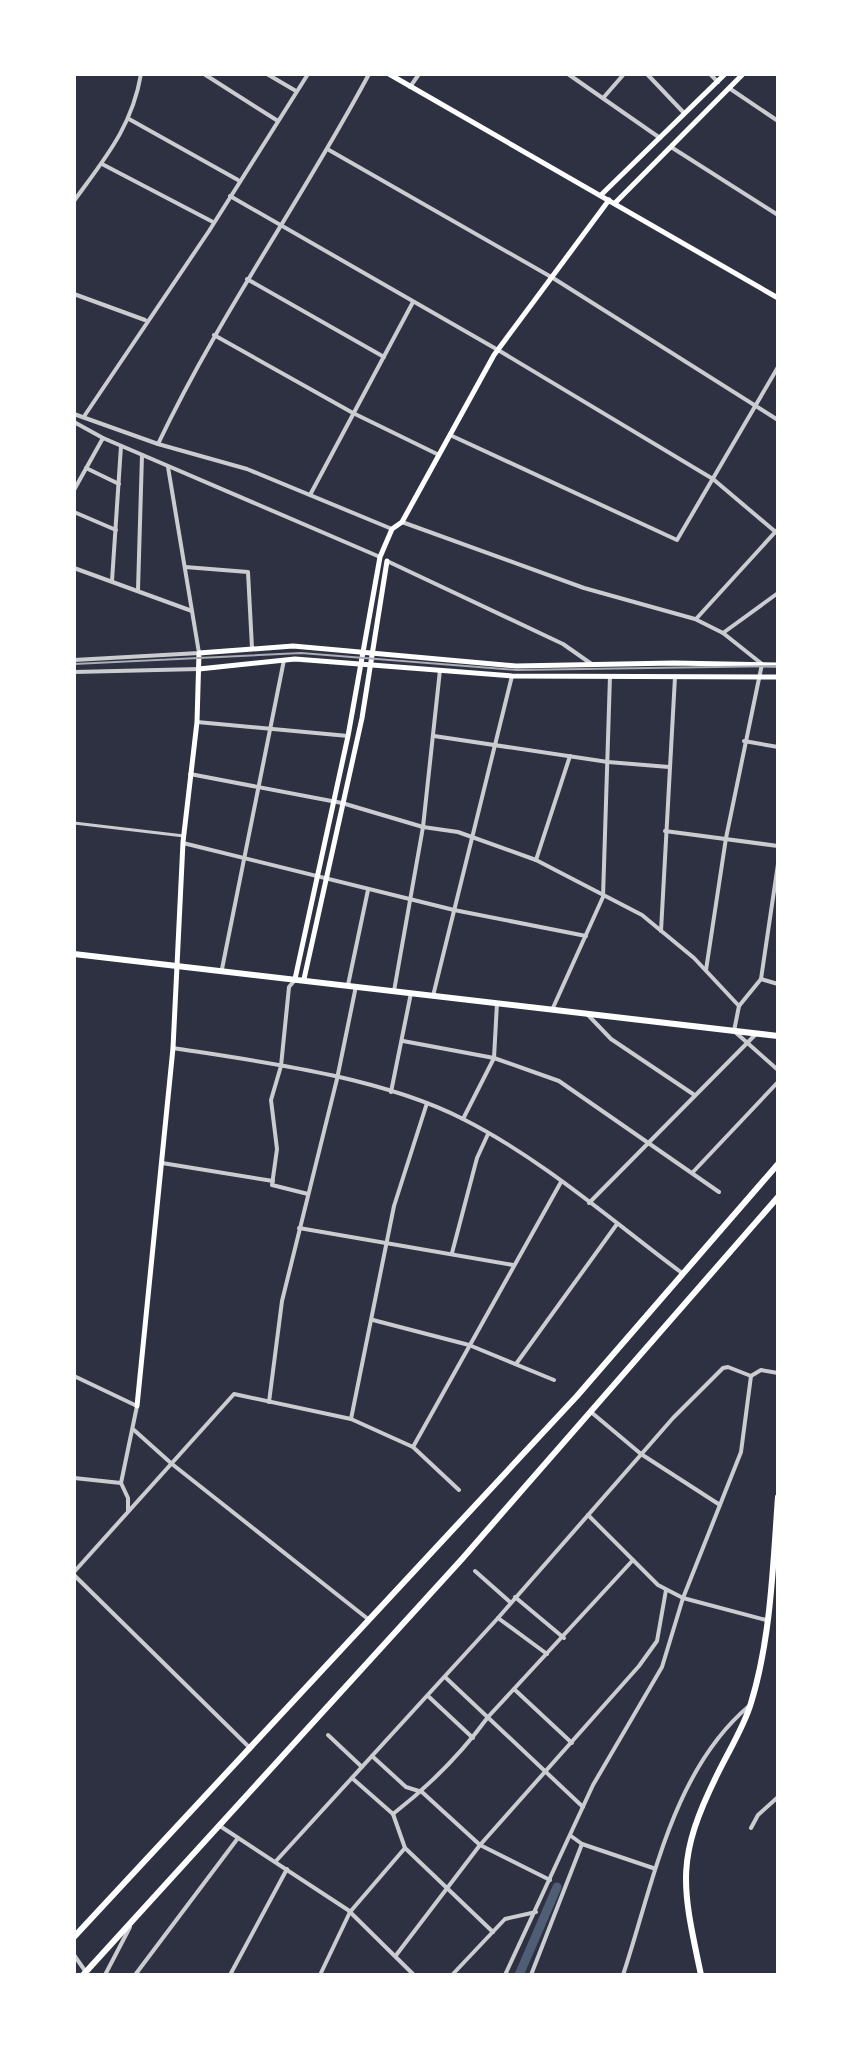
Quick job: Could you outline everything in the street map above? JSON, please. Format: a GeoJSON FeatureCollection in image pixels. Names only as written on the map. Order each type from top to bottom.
{"type":"FeatureCollection","features":[{"type":"Feature","properties":{"kind":"main road"},"geometry":{"type":"LineString","coordinates":[[389,74],[778,298]]}},
{"type":"Feature","properties":{"kind":"main road"},"geometry":{"type":"LineString","coordinates":[[601,195],[725,74]]}},
{"type":"Feature","properties":{"kind":"main road"},"geometry":{"type":"LineString","coordinates":[[295,979],[348,736],[380,557],[392,529],[402,522],[437,454],[498,350],[553,278],[612,202],[743,74]]}},
{"type":"Feature","properties":{"kind":"main road"},"geometry":{"type":"LineString","coordinates":[[304,979],[371,664],[387,561]]}},
{"type":"Feature","properties":{"kind":"main road"},"geometry":{"type":"LineString","coordinates":[[137,1406],[173,1048],[183,839],[197,722],[199,653],[293,646],[516,666],[777,665]]}},
{"type":"Feature","properties":{"kind":"main road"},"geometry":{"type":"LineString","coordinates":[[199,669],[284,660],[512,676],[778,677]]}},
{"type":"Feature","properties":{"kind":"main road"},"geometry":{"type":"LineString","coordinates":[[74,954],[778,1036]]}},
{"type":"Feature","properties":{"kind":"main road"},"geometry":{"type":"LineString","coordinates":[[74,1937],[577,1396],[778,1164]]}},
{"type":"Feature","properties":{"kind":"main road"},"geometry":{"type":"LineString","coordinates":[[86,1974],[462,1559],[776,1201]]}},
{"type":"Feature","properties":{"kind":"main road"},"geometry":{"type":"LineString","coordinates":[[701,1975],[684,1879],[686,1848],[697,1815],[751,1705],[766,1620],[778,1497]]}},
{"type":"Feature","properties":{"kind":"street"},"geometry":{"type":"LineString","coordinates":[[74,201],[129,119],[137,103],[141,74]]}},
{"type":"Feature","properties":{"kind":"street"},"geometry":{"type":"LineString","coordinates":[[204,74],[278,121]]}},
{"type":"Feature","properties":{"kind":"street"},"geometry":{"type":"LineString","coordinates":[[267,74],[296,91]]}},
{"type":"Feature","properties":{"kind":"street"},"geometry":{"type":"LineString","coordinates":[[85,415],[308,74]]}},
{"type":"Feature","properties":{"kind":"street"},"geometry":{"type":"LineString","coordinates":[[158,444],[214,335],[278,226],[329,150],[369,74]]}},
{"type":"Feature","properties":{"kind":"street"},"geometry":{"type":"LineString","coordinates":[[410,87],[419,74]]}},
{"type":"Feature","properties":{"kind":"street"},"geometry":{"type":"LineString","coordinates":[[568,74],[660,138]]}},
{"type":"Feature","properties":{"kind":"street"},"geometry":{"type":"LineString","coordinates":[[604,97],[624,74]]}},
{"type":"Feature","properties":{"kind":"street"},"geometry":{"type":"LineString","coordinates":[[647,74],[685,114]]}},
{"type":"Feature","properties":{"kind":"street"},"geometry":{"type":"LineString","coordinates":[[710,74],[718,82]]}},
{"type":"Feature","properties":{"kind":"street"},"geometry":{"type":"LineString","coordinates":[[729,88],[778,121]]}},
{"type":"Feature","properties":{"kind":"street"},"geometry":{"type":"LineString","coordinates":[[129,119],[238,180]]}},
{"type":"Feature","properties":{"kind":"street"},"geometry":{"type":"LineString","coordinates":[[671,147],[778,215]]}},
{"type":"Feature","properties":{"kind":"street"},"geometry":{"type":"LineString","coordinates":[[329,150],[553,278],[778,420]]}},
{"type":"Feature","properties":{"kind":"street"},"geometry":{"type":"LineString","coordinates":[[101,164],[213,222]]}},
{"type":"Feature","properties":{"kind":"street"},"geometry":{"type":"LineString","coordinates":[[230,196],[498,350],[713,479],[777,532],[695,619]]}},
{"type":"Feature","properties":{"kind":"street"},"geometry":{"type":"LineString","coordinates":[[247,279],[384,357]]}},
{"type":"Feature","properties":{"kind":"street"},"geometry":{"type":"LineString","coordinates":[[74,294],[145,320]]}},
{"type":"Feature","properties":{"kind":"street"},"geometry":{"type":"LineString","coordinates":[[310,495],[413,302]]}},
{"type":"Feature","properties":{"kind":"street"},"geometry":{"type":"LineString","coordinates":[[214,335],[353,413],[437,454]]}},
{"type":"Feature","properties":{"kind":"street"},"geometry":{"type":"LineString","coordinates":[[450,435],[677,540],[778,367]]}},
{"type":"Feature","properties":{"kind":"street"},"geometry":{"type":"LineString","coordinates":[[74,414],[85,415],[158,444],[247,469],[392,529]]}},
{"type":"Feature","properties":{"kind":"street"},"geometry":{"type":"LineString","coordinates":[[74,422],[168,467],[380,557],[563,644],[595,666]]}},
{"type":"Feature","properties":{"kind":"street"},"geometry":{"type":"LineString","coordinates":[[74,490],[103,438]]}},
{"type":"Feature","properties":{"kind":"street"},"geometry":{"type":"LineString","coordinates":[[112,581],[121,446]]}},
{"type":"Feature","properties":{"kind":"street"},"geometry":{"type":"LineString","coordinates":[[138,590],[142,455]]}},
{"type":"Feature","properties":{"kind":"street"},"geometry":{"type":"LineString","coordinates":[[74,660],[199,653],[168,467]]}},
{"type":"Feature","properties":{"kind":"street"},"geometry":{"type":"LineString","coordinates":[[86,468],[119,484]]}},
{"type":"Feature","properties":{"kind":"street"},"geometry":{"type":"LineString","coordinates":[[74,512],[116,530]]}},
{"type":"Feature","properties":{"kind":"street"},"geometry":{"type":"LineString","coordinates":[[402,522],[584,588],[695,619],[723,633],[762,664],[726,838],[706,970]]}},
{"type":"Feature","properties":{"kind":"street"},"geometry":{"type":"LineString","coordinates":[[185,567],[248,572],[252,648]]}},
{"type":"Feature","properties":{"kind":"street"},"geometry":{"type":"LineString","coordinates":[[74,568],[192,611]]}},
{"type":"Feature","properties":{"kind":"street"},"geometry":{"type":"LineString","coordinates":[[723,633],[778,593]]}},
{"type":"Feature","properties":{"kind":"street"},"geometry":{"type":"LineString","coordinates":[[222,969],[261,787],[284,660]]}},
{"type":"Feature","properties":{"kind":"street"},"geometry":{"type":"LineString","coordinates":[[74,672],[199,669]]}},
{"type":"Feature","properties":{"kind":"street"},"geometry":{"type":"LineString","coordinates":[[394,991],[423,827],[440,670]]}},
{"type":"Feature","properties":{"kind":"street"},"geometry":{"type":"LineString","coordinates":[[661,933],[675,675]]}},
{"type":"Feature","properties":{"kind":"street"},"geometry":{"type":"LineString","coordinates":[[433,996],[512,676]]}},
{"type":"Feature","properties":{"kind":"street"},"geometry":{"type":"LineString","coordinates":[[552,1010],[603,897],[610,676]]}},
{"type":"Feature","properties":{"kind":"street"},"geometry":{"type":"LineString","coordinates":[[197,722],[348,736]]}},
{"type":"Feature","properties":{"kind":"street"},"geometry":{"type":"LineString","coordinates":[[434,736],[608,762],[669,767]]}},
{"type":"Feature","properties":{"kind":"street"},"geometry":{"type":"LineString","coordinates":[[744,741],[778,747]]}},
{"type":"Feature","properties":{"kind":"street"},"geometry":{"type":"LineString","coordinates":[[536,860],[570,756]]}},
{"type":"Feature","properties":{"kind":"street"},"geometry":{"type":"LineString","coordinates":[[190,774],[342,803],[423,827],[471,837],[536,860],[642,915],[706,970],[739,1006]]}},
{"type":"Feature","properties":{"kind":"street"},"geometry":{"type":"LineString","coordinates":[[74,823],[183,839],[368,890],[586,936]]}},
{"type":"Feature","properties":{"kind":"street"},"geometry":{"type":"LineString","coordinates":[[665,831],[778,846]]}},
{"type":"Feature","properties":{"kind":"street"},"geometry":{"type":"LineString","coordinates":[[778,864],[761,979],[739,1006],[734,1031],[778,1070]]}},
{"type":"Feature","properties":{"kind":"street"},"geometry":{"type":"LineString","coordinates":[[268,1403],[282,1301],[337,1079],[368,890]]}},
{"type":"Feature","properties":{"kind":"street"},"geometry":{"type":"LineString","coordinates":[[295,979],[289,987],[281,1066],[271,1100],[277,1149],[272,1185],[308,1194]]}},
{"type":"Feature","properties":{"kind":"street"},"geometry":{"type":"LineString","coordinates":[[761,979],[778,984]]}},
{"type":"Feature","properties":{"kind":"street"},"geometry":{"type":"LineString","coordinates":[[391,1092],[411,993]]}},
{"type":"Feature","properties":{"kind":"street"},"geometry":{"type":"LineString","coordinates":[[463,1119],[494,1058],[497,1003]]}},
{"type":"Feature","properties":{"kind":"street"},"geometry":{"type":"LineString","coordinates":[[586,1013],[611,1039],[693,1094]]}},
{"type":"Feature","properties":{"kind":"street"},"geometry":{"type":"LineString","coordinates":[[589,1203],[693,1094],[756,1034]]}},
{"type":"Feature","properties":{"kind":"street"},"geometry":{"type":"LineString","coordinates":[[403,1041],[494,1058],[559,1081],[719,1192]]}},
{"type":"Feature","properties":{"kind":"street"},"geometry":{"type":"LineString","coordinates":[[173,1048],[281,1066],[427,1102],[489,1133],[561,1182],[682,1273]]}},
{"type":"Feature","properties":{"kind":"street"},"geometry":{"type":"LineString","coordinates":[[693,1172],[778,1082]]}},
{"type":"Feature","properties":{"kind":"street"},"geometry":{"type":"LineString","coordinates":[[351,1419],[394,1206],[427,1102]]}},
{"type":"Feature","properties":{"kind":"street"},"geometry":{"type":"LineString","coordinates":[[452,1253],[477,1158],[489,1133]]}},
{"type":"Feature","properties":{"kind":"street"},"geometry":{"type":"LineString","coordinates":[[162,1163],[273,1181]]}},
{"type":"Feature","properties":{"kind":"street"},"geometry":{"type":"LineString","coordinates":[[413,1447],[561,1182]]}},
{"type":"Feature","properties":{"kind":"street"},"geometry":{"type":"LineString","coordinates":[[516,1364],[576,1276],[617,1224]]}},
{"type":"Feature","properties":{"kind":"street"},"geometry":{"type":"LineString","coordinates":[[299,1228],[514,1265]]}},
{"type":"Feature","properties":{"kind":"street"},"geometry":{"type":"LineString","coordinates":[[373,1320],[469,1345],[554,1380]]}},
{"type":"Feature","properties":{"kind":"street"},"geometry":{"type":"LineString","coordinates":[[276,1861],[498,1618],[641,1454],[723,1368],[751,1376]]}},
{"type":"Feature","properties":{"kind":"street"},"geometry":{"type":"LineString","coordinates":[[751,1376],[761,1370],[778,1373]]}},
{"type":"Feature","properties":{"kind":"street"},"geometry":{"type":"LineString","coordinates":[[74,1376],[137,1406],[121,1483],[128,1498],[128,1514]]}},
{"type":"Feature","properties":{"kind":"street"},"geometry":{"type":"LineString","coordinates":[[505,1975],[613,1747],[662,1667],[683,1598],[741,1452],[751,1376]]}},
{"type":"Feature","properties":{"kind":"street"},"geometry":{"type":"LineString","coordinates":[[252,1749],[74,1574],[232,1395],[238,1393],[268,1403],[351,1419],[413,1447],[459,1490]]}},
{"type":"Feature","properties":{"kind":"street"},"geometry":{"type":"LineString","coordinates":[[591,1412],[641,1454],[720,1505]]}},
{"type":"Feature","properties":{"kind":"street"},"geometry":{"type":"LineString","coordinates":[[134,1430],[172,1464],[371,1621]]}},
{"type":"Feature","properties":{"kind":"street"},"geometry":{"type":"LineString","coordinates":[[74,1478],[121,1483]]}},
{"type":"Feature","properties":{"kind":"street"},"geometry":{"type":"LineString","coordinates":[[588,1515],[666,1590],[683,1598],[766,1620]]}},
{"type":"Feature","properties":{"kind":"street"},"geometry":{"type":"LineString","coordinates":[[393,1814],[422,1792],[633,1560]]}},
{"type":"Feature","properties":{"kind":"street"},"geometry":{"type":"LineString","coordinates":[[475,1571],[510,1602]]}},
{"type":"Feature","properties":{"kind":"street"},"geometry":{"type":"LineString","coordinates":[[397,1954],[480,1845],[572,1743],[657,1641],[666,1590]]}},
{"type":"Feature","properties":{"kind":"street"},"geometry":{"type":"LineString","coordinates":[[515,1597],[564,1638]]}},
{"type":"Feature","properties":{"kind":"street"},"geometry":{"type":"LineString","coordinates":[[498,1618],[547,1654]]}},
{"type":"Feature","properties":{"kind":"street"},"geometry":{"type":"LineString","coordinates":[[445,1677],[583,1807]]}},
{"type":"Feature","properties":{"kind":"street"},"geometry":{"type":"LineString","coordinates":[[514,1689],[572,1743]]}},
{"type":"Feature","properties":{"kind":"street"},"geometry":{"type":"LineString","coordinates":[[427,1696],[473,1738]]}},
{"type":"Feature","properties":{"kind":"street"},"geometry":{"type":"LineString","coordinates":[[623,1975],[664,1835],[715,1742],[751,1705]]}},
{"type":"Feature","properties":{"kind":"street"},"geometry":{"type":"LineString","coordinates":[[328,1735],[362,1767]]}},
{"type":"Feature","properties":{"kind":"street"},"geometry":{"type":"LineString","coordinates":[[372,1756],[406,1787],[422,1792],[480,1845],[550,1880]]}},
{"type":"Feature","properties":{"kind":"street"},"geometry":{"type":"LineString","coordinates":[[352,1778],[393,1814],[405,1848],[493,1932]]}},
{"type":"Feature","properties":{"kind":"street"},"geometry":{"type":"LineString","coordinates":[[751,1828],[758,1815],[778,1797]]}},
{"type":"Feature","properties":{"kind":"street"},"geometry":{"type":"LineString","coordinates":[[218,1825],[350,1912],[397,1954],[414,1975]]}},
{"type":"Feature","properties":{"kind":"street"},"geometry":{"type":"LineString","coordinates":[[571,1836],[582,1844],[653,1868]]}},
{"type":"Feature","properties":{"kind":"street"},"geometry":{"type":"LineString","coordinates":[[135,1975],[238,1838]]}},
{"type":"Feature","properties":{"kind":"street"},"geometry":{"type":"LineString","coordinates":[[531,1975],[582,1844]]}},
{"type":"Feature","properties":{"kind":"street"},"geometry":{"type":"LineString","coordinates":[[320,1975],[350,1912],[405,1848]]}},
{"type":"Feature","properties":{"kind":"street"},"geometry":{"type":"LineString","coordinates":[[230,1975],[287,1869]]}},
{"type":"Feature","properties":{"kind":"street"},"geometry":{"type":"LineString","coordinates":[[452,1975],[505,1919],[536,1912]]}},
{"type":"Feature","properties":{"kind":"street"},"geometry":{"type":"LineString","coordinates":[[105,1975],[133,1920]]}},
{"type":"Feature","properties":{"kind":"street"},"geometry":{"type":"LineString","coordinates":[[74,1955],[86,1974]]}},
{"type":"Feature","properties":{"kind":"waterway"},"geometry":{"type":"LineString","coordinates":[[519,1975],[557,1887]]}},
{"type":"Feature","properties":{"kind":"tram line"},"geometry":{"type":"LineString","coordinates":[[74,664],[301,653],[517,670],[778,666]]}}]}
